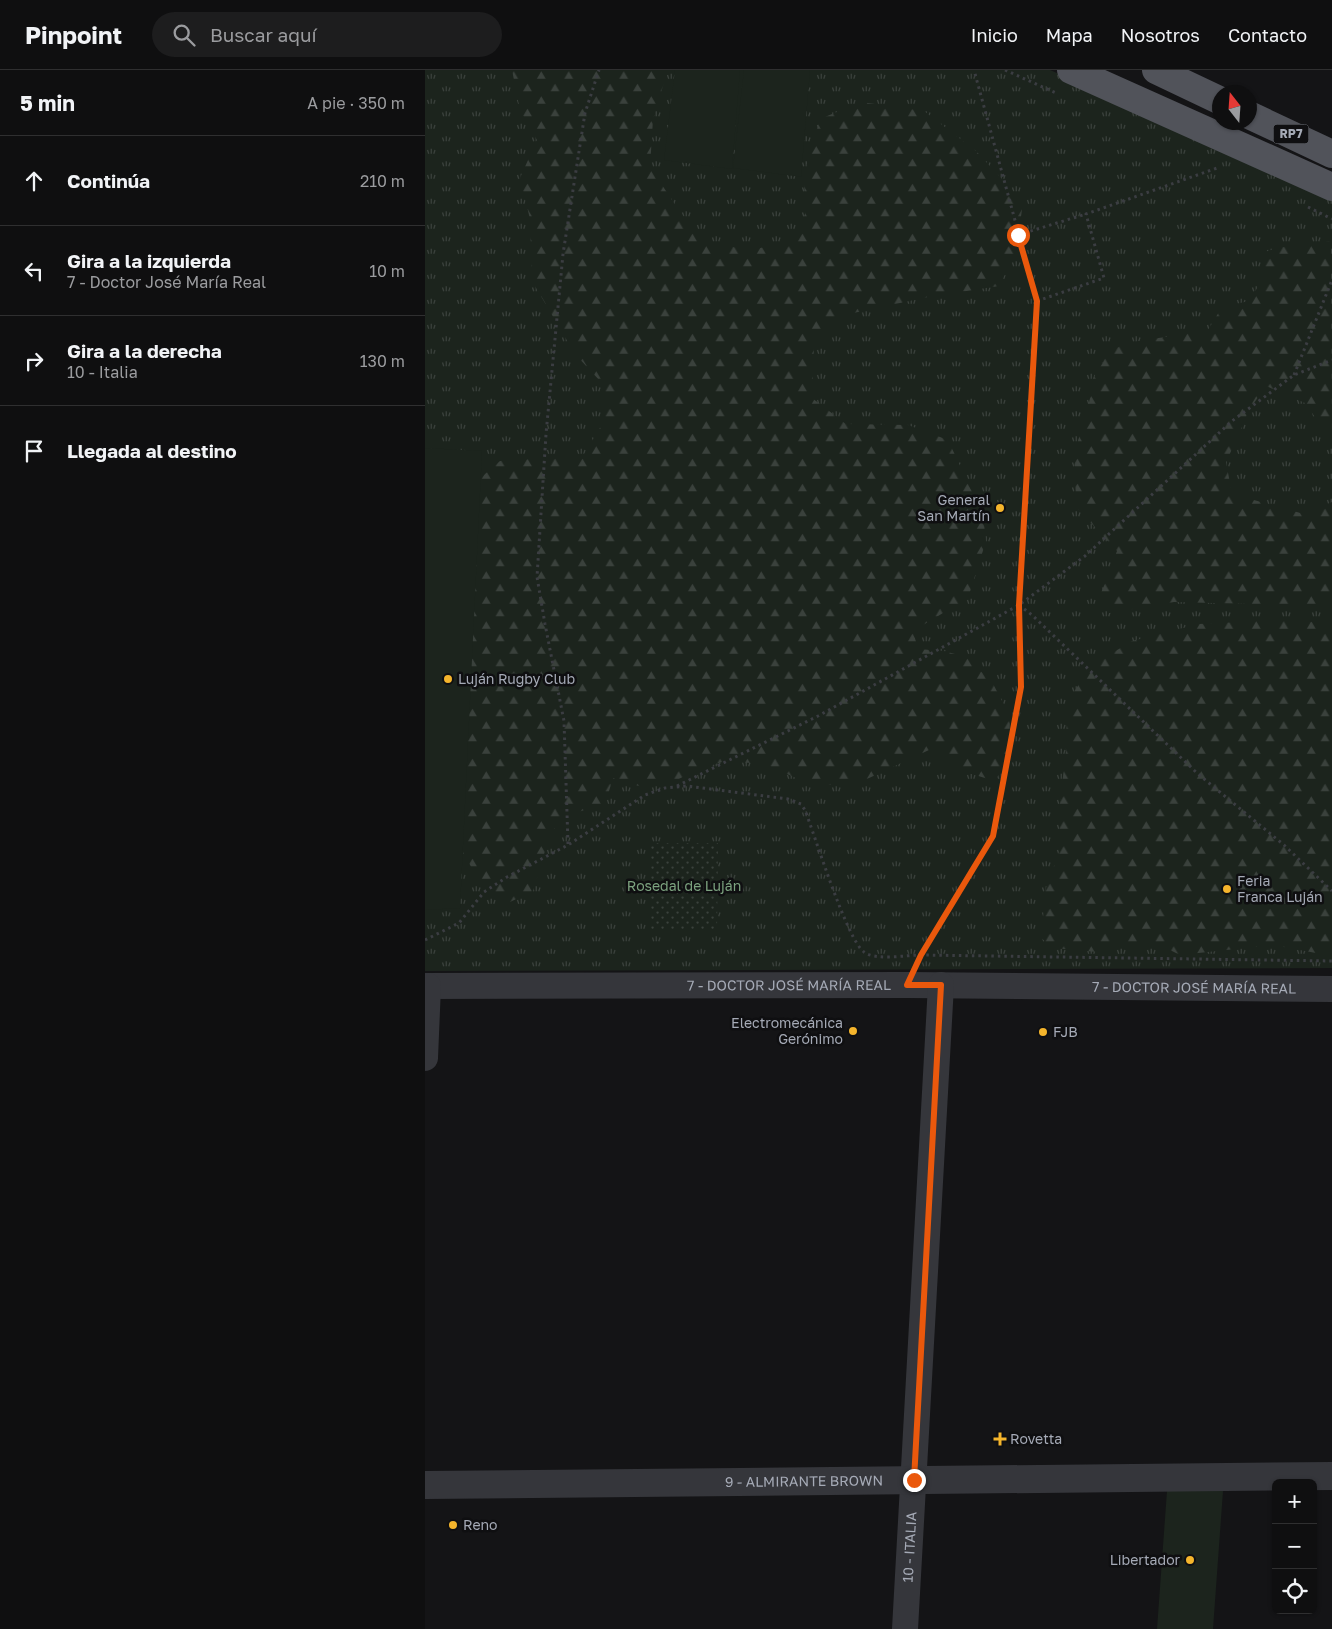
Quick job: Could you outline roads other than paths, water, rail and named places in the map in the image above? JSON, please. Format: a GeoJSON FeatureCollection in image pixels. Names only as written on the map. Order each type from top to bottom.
{"type":"FeatureCollection","features":[{"type":"Feature","properties":{"kind":"main road","name":"RP7"},"geometry":{"type":"LineString","coordinates":[[1071,70],[1332,187]]}},
{"type":"Feature","properties":{"kind":"main road"},"geometry":{"type":"LineString","coordinates":[[1156,70],[1212,97]]}},
{"type":"Feature","properties":{"kind":"main road","name":"RP7"},"geometry":{"type":"LineString","coordinates":[[1257,119],[1332,154]]}},
{"type":"Feature","properties":{"kind":"street","name":"7 - DOCTOR JOSÉ MARÍA REAL"},"geometry":{"type":"LineString","coordinates":[[427,986],[941,985],[1332,988]]}},
{"type":"Feature","properties":{"kind":"street","name":"10 - ITALIA"},"geometry":{"type":"LineString","coordinates":[[905,1629],[941,985]]}},
{"type":"Feature","properties":{"kind":"street"},"geometry":{"type":"LineString","coordinates":[[425,1058],[427,986]]}},
{"type":"Feature","properties":{"kind":"street","name":"9 - ALMIRANTE BROWN"},"geometry":{"type":"LineString","coordinates":[[425,1485],[1332,1476]]}},
{"type":"Feature","properties":{"kind":"place","name":"General San Martín"},"geometry":{"type":"Point","coordinates":[1000,508]}},
{"type":"Feature","properties":{"kind":"place","name":"Luján Rugby Club"},"geometry":{"type":"Point","coordinates":[448,679]}},
{"type":"Feature","properties":{"kind":"place","name":"Feria Franca Luján"},"geometry":{"type":"Point","coordinates":[1227,889]}},
{"type":"Feature","properties":{"kind":"place","name":"Electromecánica Gerónimo"},"geometry":{"type":"Point","coordinates":[853,1031]}},
{"type":"Feature","properties":{"kind":"place","name":"FJB"},"geometry":{"type":"Point","coordinates":[1043,1032]}},
{"type":"Feature","properties":{"kind":"place","name":"Rovetta"},"geometry":{"type":"Point","coordinates":[1000,1439]}},
{"type":"Feature","properties":{"kind":"place","name":"Reno"},"geometry":{"type":"Point","coordinates":[453,1525]}},
{"type":"Feature","properties":{"kind":"place","name":"Libertador"},"geometry":{"type":"Point","coordinates":[1190,1560]}},
{"type":"Feature","properties":{"kind":"park label","name":"Rosedal de Luján"},"geometry":{"type":"Point","coordinates":[684,886]}}]}
